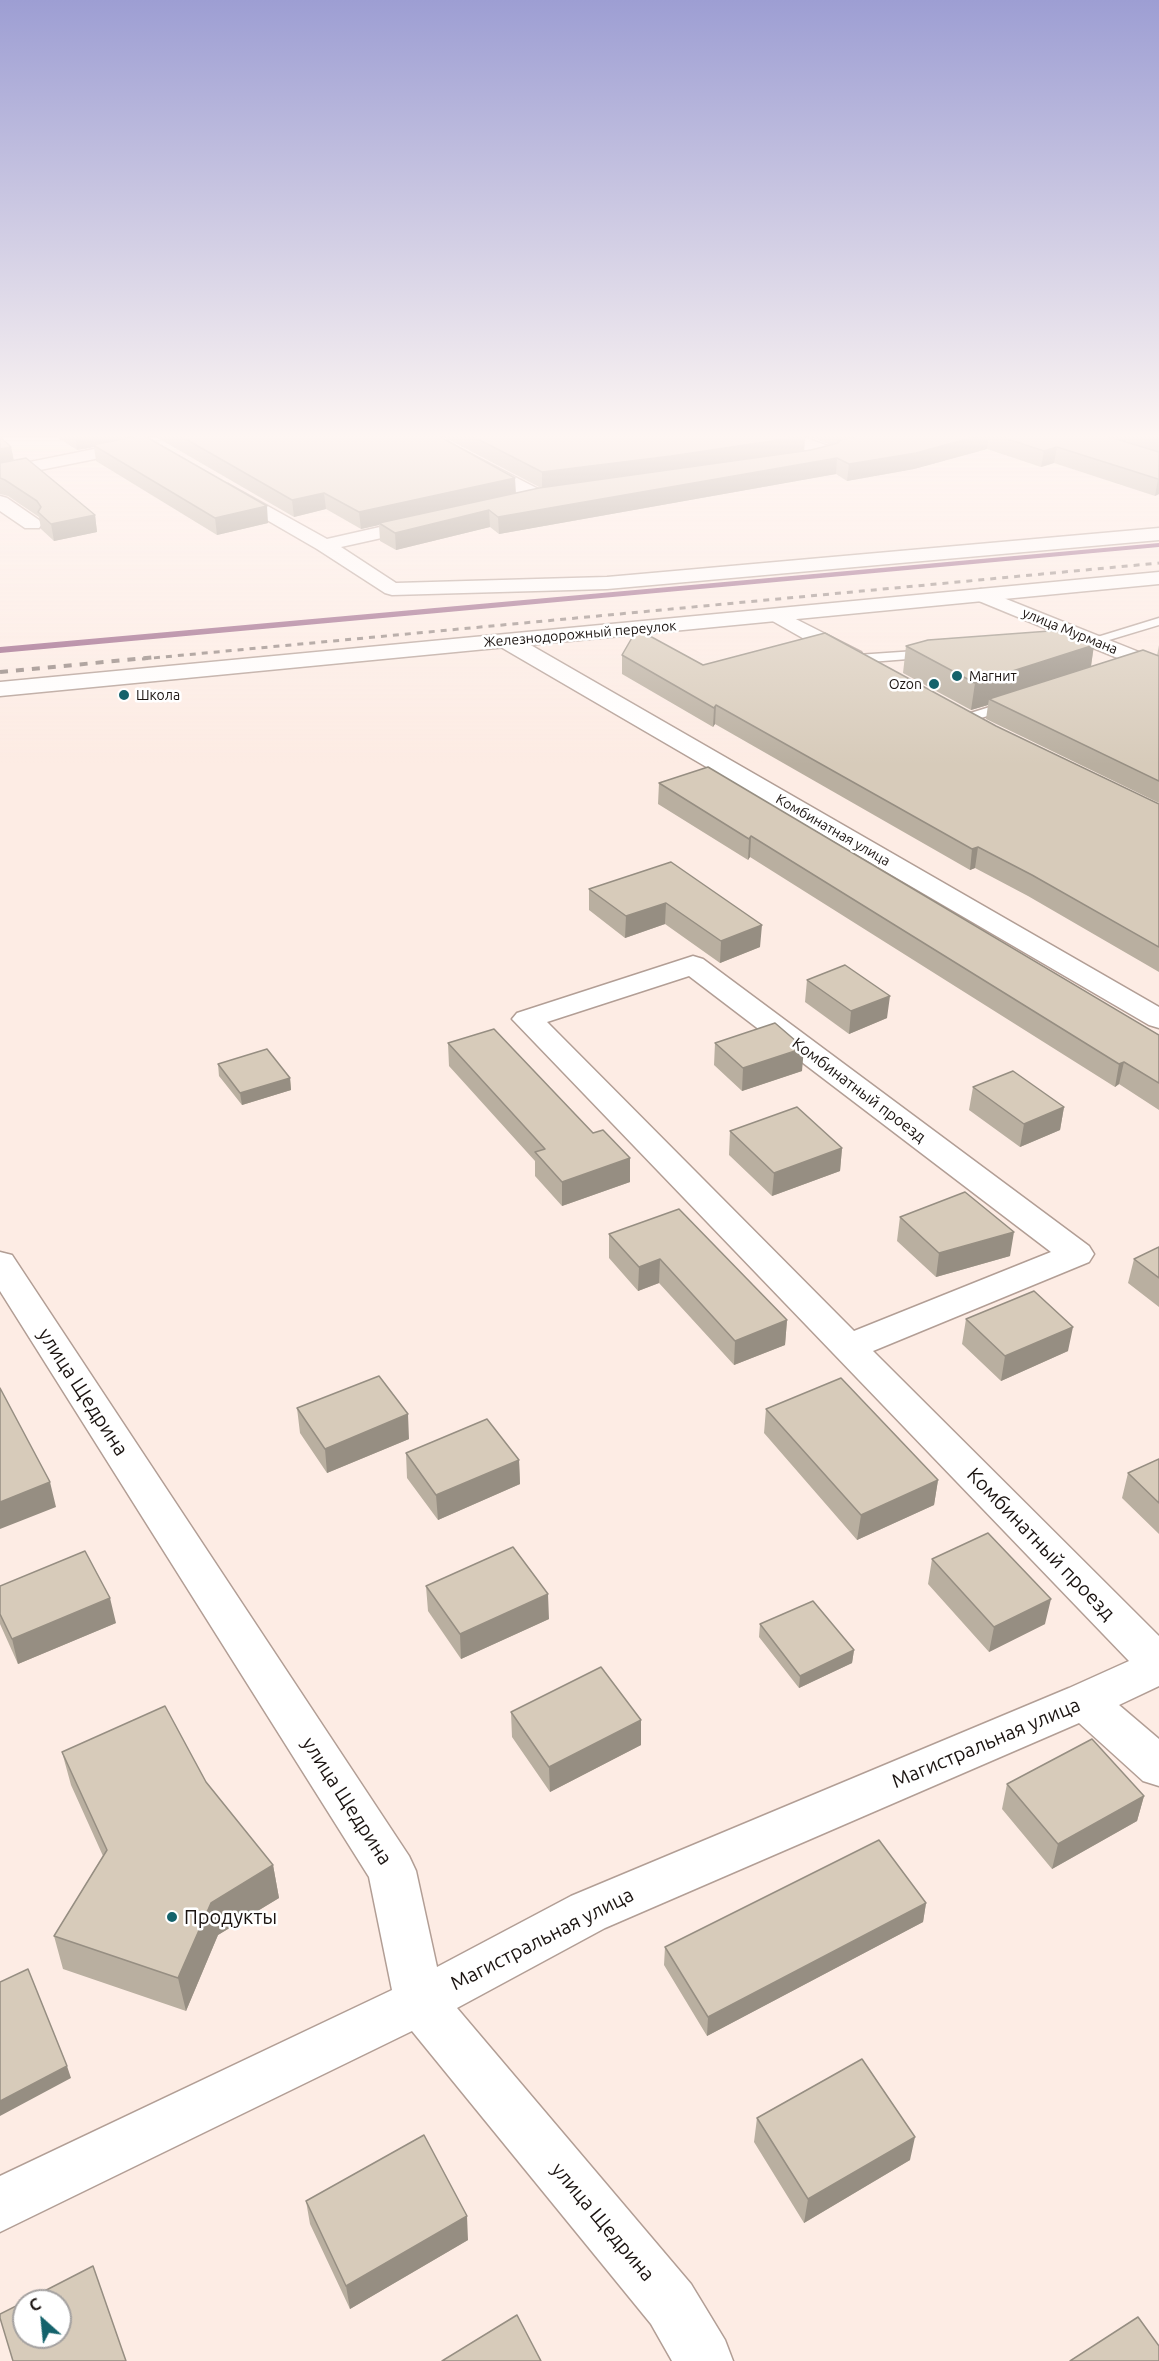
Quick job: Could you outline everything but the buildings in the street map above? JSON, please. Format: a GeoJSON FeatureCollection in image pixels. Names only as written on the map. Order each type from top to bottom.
{"type":"FeatureCollection","features":[{"type":"Feature","properties":{"kind":"street"},"geometry":{"type":"LineString","coordinates":[[324,545],[392,589],[607,583],[1044,544]]}},
{"type":"Feature","properties":{"kind":"street","name":"Железнодорожный переулок"},"geometry":{"type":"LineString","coordinates":[[0,688],[1159,578]]}},
{"type":"Feature","properties":{"kind":"street","name":"улица Мурмана"},"geometry":{"type":"LineString","coordinates":[[981,595],[1151,664]]}},
{"type":"Feature","properties":{"kind":"street"},"geometry":{"type":"LineString","coordinates":[[776,615],[896,681]]}},
{"type":"Feature","properties":{"kind":"street","name":"Комбинатная улица"},"geometry":{"type":"LineString","coordinates":[[507,641],[1159,1018]]}},
{"type":"Feature","properties":{"kind":"street"},"geometry":{"type":"LineString","coordinates":[[955,713],[993,734]]}},
{"type":"Feature","properties":{"kind":"street","name":"Комбинатный проезд"},"geometry":{"type":"LineString","coordinates":[[848,1347],[1077,1254],[693,965],[526,1019],[1159,1665]]}},
{"type":"Feature","properties":{"kind":"street","name":"улица Щедрина"},"geometry":{"type":"LineString","coordinates":[[0,1263],[392,1871],[420,2002],[671,2304],[704,2361]]}},
{"type":"Feature","properties":{"kind":"street","name":"Магистральная улица"},"geometry":{"type":"LineString","coordinates":[[0,2205],[420,2002],[588,1911],[1085,1701],[1159,1665]]}},
{"type":"Feature","properties":{"kind":"street"},"geometry":{"type":"LineString","coordinates":[[1085,1701],[1159,1767]]}},
{"type":"Feature","properties":{"kind":"lane"},"geometry":{"type":"LineString","coordinates":[[1071,643],[1095,641],[1159,621]]}},
{"type":"Feature","properties":{"kind":"lane"},"geometry":{"type":"LineString","coordinates":[[857,659],[940,653]]}},
{"type":"Feature","properties":{"kind":"lane"},"geometry":{"type":"LineString","coordinates":[[1121,669],[1151,664]]}},
{"type":"Feature","properties":{"kind":"lane"},"geometry":{"type":"LineString","coordinates":[[955,713],[1021,701]]}},
{"type":"Feature","properties":{"kind":"waterway"},"geometry":{"type":"LineString","coordinates":[[0,650],[1159,545]]}},
{"type":"Feature","properties":{"kind":"railway"},"geometry":{"type":"LineString","coordinates":[[142,659],[1159,563]]}},
{"type":"Feature","properties":{"kind":"railway"},"geometry":{"type":"LineString","coordinates":[[0,672],[157,657]]}},
{"type":"Feature","properties":{"kind":"place","name":"Магнит"},"geometry":{"type":"Point","coordinates":[957,676]}},
{"type":"Feature","properties":{"kind":"place","name":"Ozon"},"geometry":{"type":"Point","coordinates":[934,684]}},
{"type":"Feature","properties":{"kind":"place","name":"Школа"},"geometry":{"type":"Point","coordinates":[124,695]}},
{"type":"Feature","properties":{"kind":"place","name":"Продукты"},"geometry":{"type":"Point","coordinates":[172,1917]}}]}
